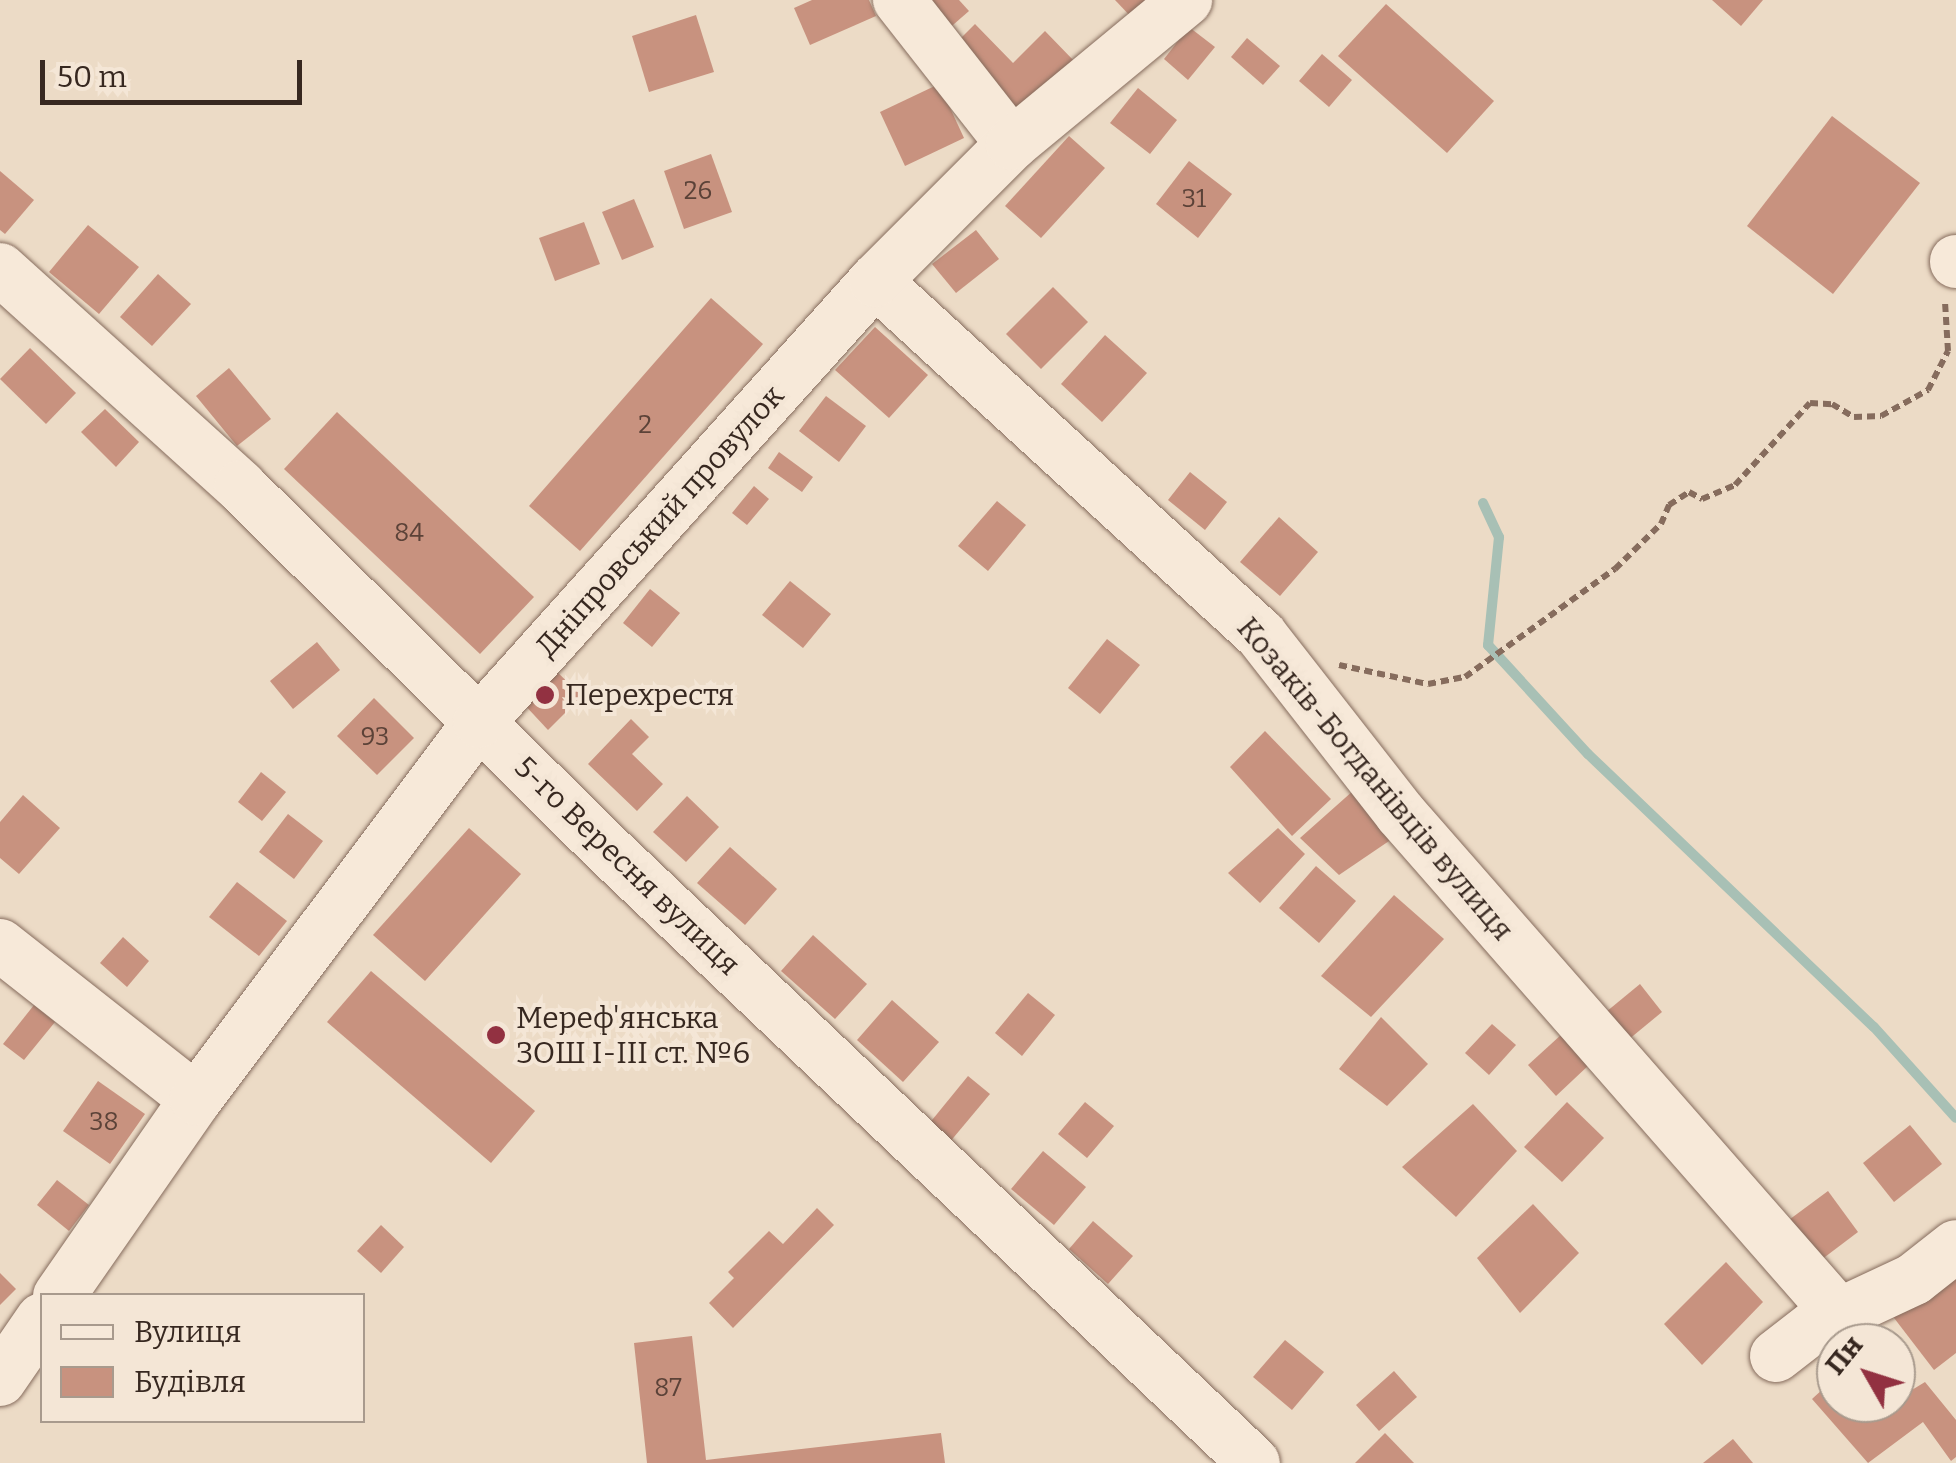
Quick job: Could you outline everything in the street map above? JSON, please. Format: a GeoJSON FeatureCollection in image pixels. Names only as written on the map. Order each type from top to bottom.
{"type":"FeatureCollection","features":[{"type":"Feature","properties":{"kind":"street"},"geometry":{"type":"LineString","coordinates":[[899,0],[1012,144]]}},
{"type":"Feature","properties":{"kind":"street","name":"Дніпровський провулок"},"geometry":{"type":"LineString","coordinates":[[61,1293],[196,1098],[480,722],[875,281],[1012,144],[1186,0]]}},
{"type":"Feature","properties":{"kind":"street","name":"5-го Вересня вулиця"},"geometry":{"type":"LineString","coordinates":[[0,270],[240,486],[480,722],[1254,1463]]}},
{"type":"Feature","properties":{"kind":"street","name":"Козаків-Богданівців вулиця"},"geometry":{"type":"LineString","coordinates":[[875,281],[1261,634],[1400,814],[1838,1313]]}},
{"type":"Feature","properties":{"kind":"street"},"geometry":{"type":"LineString","coordinates":[[0,945],[196,1098]]}},
{"type":"Feature","properties":{"kind":"street"},"geometry":{"type":"LineString","coordinates":[[1776,1356],[1838,1313],[1914,1279],[1956,1246]]}},
{"type":"Feature","properties":{"kind":"street"},"geometry":{"type":"LineString","coordinates":[[0,1380],[40,1322]]}},
{"type":"Feature","properties":{"kind":"path"},"geometry":{"type":"LineString","coordinates":[[1320,660],[1428,684],[1465,678],[1615,570],[1661,524],[1669,505],[1689,492],[1702,499],[1735,485],[1810,403],[1832,404],[1854,417],[1881,416],[1928,390],[1948,351],[1942,317],[1956,261]]}},
{"type":"Feature","properties":{"kind":"building"},"geometry":{"type":"Polygon","coordinates":[[[812,0],[869,0],[876,16],[810,45],[794,8],[812,0]]]}},
{"type":"Feature","properties":{"kind":"building"},"geometry":{"type":"Polygon","coordinates":[[[932,0],[959,0],[969,11],[938,38],[932,0]]]}},
{"type":"Feature","properties":{"kind":"building"},"geometry":{"type":"Polygon","coordinates":[[[1115,0],[1155,0],[1134,20],[1115,0]]]}},
{"type":"Feature","properties":{"kind":"building"},"geometry":{"type":"Polygon","coordinates":[[[1712,0],[1763,0],[1741,26],[1712,0]]]}},
{"type":"Feature","properties":{"kind":"building"},"geometry":{"type":"Polygon","coordinates":[[[1386,4],[1494,101],[1447,153],[1338,56],[1386,4]]]}},
{"type":"Feature","properties":{"kind":"building"},"geometry":{"type":"Polygon","coordinates":[[[696,15],[714,72],[649,92],[632,36],[696,15]]]}},
{"type":"Feature","properties":{"kind":"building"},"geometry":{"type":"Polygon","coordinates":[[[975,24],[1013,63],[1045,31],[1075,62],[1019,116],[946,53],[975,24]]]}},
{"type":"Feature","properties":{"kind":"building"},"geometry":{"type":"Polygon","coordinates":[[[1189,27],[1215,47],[1188,80],[1164,59],[1189,27]]]}},
{"type":"Feature","properties":{"kind":"building"},"geometry":{"type":"Polygon","coordinates":[[[1247,38],[1280,66],[1263,85],[1231,57],[1247,38]]]}},
{"type":"Feature","properties":{"kind":"building"},"geometry":{"type":"Polygon","coordinates":[[[1322,54],[1352,80],[1329,107],[1299,81],[1322,54]]]}},
{"type":"Feature","properties":{"kind":"building"},"geometry":{"type":"Polygon","coordinates":[[[939,84],[964,138],[905,166],[880,112],[939,84]]]}},
{"type":"Feature","properties":{"kind":"building"},"geometry":{"type":"Polygon","coordinates":[[[1138,88],[1177,120],[1150,154],[1110,123],[1138,88]]]}},
{"type":"Feature","properties":{"kind":"building"},"geometry":{"type":"Polygon","coordinates":[[[1832,116],[1920,183],[1833,294],[1747,226],[1832,116]]]}},
{"type":"Feature","properties":{"kind":"building"},"geometry":{"type":"Polygon","coordinates":[[[1069,136],[1105,168],[1041,238],[1005,206],[1069,136]]]}},
{"type":"Feature","properties":{"kind":"building"},"geometry":{"type":"Polygon","coordinates":[[[711,154],[732,212],[684,229],[664,171],[711,154]]]}},
{"type":"Feature","properties":{"kind":"building"},"geometry":{"type":"Polygon","coordinates":[[[1189,161],[1232,194],[1198,238],[1156,204],[1189,161]]]}},
{"type":"Feature","properties":{"kind":"building"},"geometry":{"type":"Polygon","coordinates":[[[0,171],[34,200],[5,234],[0,230],[0,171]]]}},
{"type":"Feature","properties":{"kind":"building"},"geometry":{"type":"Polygon","coordinates":[[[634,199],[654,247],[622,260],[602,212],[634,199]]]}},
{"type":"Feature","properties":{"kind":"building"},"geometry":{"type":"Polygon","coordinates":[[[584,222],[600,264],[555,281],[539,238],[584,222]]]}},
{"type":"Feature","properties":{"kind":"building"},"geometry":{"type":"Polygon","coordinates":[[[88,225],[139,267],[99,314],[49,272],[88,225]]]}},
{"type":"Feature","properties":{"kind":"building"},"geometry":{"type":"Polygon","coordinates":[[[976,230],[999,259],[956,293],[932,264],[976,230]]]}},
{"type":"Feature","properties":{"kind":"building"},"geometry":{"type":"Polygon","coordinates":[[[158,274],[191,304],[152,346],[120,317],[158,274]]]}},
{"type":"Feature","properties":{"kind":"building"},"geometry":{"type":"Polygon","coordinates":[[[1053,287],[1088,322],[1041,369],[1006,334],[1053,287]]]}},
{"type":"Feature","properties":{"kind":"building"},"geometry":{"type":"Polygon","coordinates":[[[711,298],[763,344],[580,551],[529,506],[711,298]]]}},
{"type":"Feature","properties":{"kind":"building"},"geometry":{"type":"Polygon","coordinates":[[[875,327],[928,375],[889,418],[835,370],[875,327]]]}},
{"type":"Feature","properties":{"kind":"building"},"geometry":{"type":"Polygon","coordinates":[[[1105,335],[1147,373],[1102,422],[1061,384],[1105,335]]]}},
{"type":"Feature","properties":{"kind":"building"},"geometry":{"type":"Polygon","coordinates":[[[30,348],[76,393],[46,424],[0,379],[30,348]]]}},
{"type":"Feature","properties":{"kind":"building"},"geometry":{"type":"Polygon","coordinates":[[[229,368],[271,419],[237,446],[196,396],[229,368]]]}},
{"type":"Feature","properties":{"kind":"building"},"geometry":{"type":"Polygon","coordinates":[[[826,396],[866,426],[839,462],[799,431],[826,396]]]}},
{"type":"Feature","properties":{"kind":"building"},"geometry":{"type":"Polygon","coordinates":[[[105,409],[139,442],[116,467],[81,432],[105,409]]]}},
{"type":"Feature","properties":{"kind":"building"},"geometry":{"type":"Polygon","coordinates":[[[337,412],[534,597],[480,654],[284,469],[337,412]]]}},
{"type":"Feature","properties":{"kind":"building"},"geometry":{"type":"Polygon","coordinates":[[[779,452],[813,477],[802,492],[768,468],[779,452]]]}},
{"type":"Feature","properties":{"kind":"building"},"geometry":{"type":"Polygon","coordinates":[[[1190,472],[1227,502],[1205,530],[1168,500],[1190,472]]]}},
{"type":"Feature","properties":{"kind":"building"},"geometry":{"type":"Polygon","coordinates":[[[754,486],[769,499],[747,525],[732,513],[754,486]]]}},
{"type":"Feature","properties":{"kind":"building"},"geometry":{"type":"Polygon","coordinates":[[[997,501],[1026,525],[988,571],[958,546],[997,501]]]}},
{"type":"Feature","properties":{"kind":"building"},"geometry":{"type":"Polygon","coordinates":[[[1279,517],[1318,552],[1280,596],[1240,562],[1279,517]]]}},
{"type":"Feature","properties":{"kind":"building"},"geometry":{"type":"Polygon","coordinates":[[[790,581],[831,614],[803,648],[762,615],[790,581]]]}},
{"type":"Feature","properties":{"kind":"building"},"geometry":{"type":"Polygon","coordinates":[[[650,589],[680,613],[652,647],[623,623],[650,589]]]}},
{"type":"Feature","properties":{"kind":"building"},"geometry":{"type":"Polygon","coordinates":[[[1107,639],[1140,665],[1100,714],[1068,688],[1107,639]]]}},
{"type":"Feature","properties":{"kind":"building"},"geometry":{"type":"Polygon","coordinates":[[[317,642],[340,670],[293,709],[270,681],[317,642]]]}},
{"type":"Feature","properties":{"kind":"building"},"geometry":{"type":"Polygon","coordinates":[[[553,668],[582,696],[548,730],[521,701],[553,668]]]}},
{"type":"Feature","properties":{"kind":"building"},"geometry":{"type":"Polygon","coordinates":[[[374,698],[414,738],[377,775],[337,736],[374,698]]]}},
{"type":"Feature","properties":{"kind":"building"},"geometry":{"type":"Polygon","coordinates":[[[631,719],[649,737],[632,754],[663,784],[637,811],[588,764],[631,719]]]}},
{"type":"Feature","properties":{"kind":"building"},"geometry":{"type":"Polygon","coordinates":[[[1265,731],[1331,799],[1292,836],[1230,767],[1265,731]]]}},
{"type":"Feature","properties":{"kind":"building"},"geometry":{"type":"Polygon","coordinates":[[[261,772],[286,792],[262,821],[238,802],[261,772]]]}},
{"type":"Feature","properties":{"kind":"building"},"geometry":{"type":"Polygon","coordinates":[[[1354,790],[1392,839],[1339,875],[1300,838],[1354,790]]]}},
{"type":"Feature","properties":{"kind":"building"},"geometry":{"type":"Polygon","coordinates":[[[23,795],[60,828],[19,874],[0,858],[0,822],[23,795]]]}},
{"type":"Feature","properties":{"kind":"building"},"geometry":{"type":"Polygon","coordinates":[[[687,796],[719,827],[686,862],[653,832],[687,796]]]}},
{"type":"Feature","properties":{"kind":"building"},"geometry":{"type":"Polygon","coordinates":[[[288,814],[323,841],[294,879],[259,852],[288,814]]]}},
{"type":"Feature","properties":{"kind":"building"},"geometry":{"type":"Polygon","coordinates":[[[469,828],[521,874],[425,981],[373,935],[469,828]]]}},
{"type":"Feature","properties":{"kind":"building"},"geometry":{"type":"Polygon","coordinates":[[[1278,828],[1305,854],[1260,903],[1228,873],[1278,828]]]}},
{"type":"Feature","properties":{"kind":"building"},"geometry":{"type":"Polygon","coordinates":[[[730,847],[777,889],[745,925],[697,883],[730,847]]]}},
{"type":"Feature","properties":{"kind":"building"},"geometry":{"type":"Polygon","coordinates":[[[1316,866],[1356,901],[1319,943],[1279,908],[1316,866]]]}},
{"type":"Feature","properties":{"kind":"building"},"geometry":{"type":"Polygon","coordinates":[[[237,882],[287,921],[259,956],[209,917],[237,882]]]}},
{"type":"Feature","properties":{"kind":"building"},"geometry":{"type":"Polygon","coordinates":[[[1394,895],[1444,939],[1371,1017],[1321,976],[1394,895]]]}},
{"type":"Feature","properties":{"kind":"building"},"geometry":{"type":"Polygon","coordinates":[[[813,935],[867,984],[835,1019],[781,971],[813,935]]]}},
{"type":"Feature","properties":{"kind":"building"},"geometry":{"type":"Polygon","coordinates":[[[123,937],[149,961],[127,987],[100,963],[123,937]]]}},
{"type":"Feature","properties":{"kind":"building"},"geometry":{"type":"Polygon","coordinates":[[[371,971],[535,1111],[491,1163],[327,1022],[371,971]]]}},
{"type":"Feature","properties":{"kind":"building"},"geometry":{"type":"Polygon","coordinates":[[[1640,984],[1662,1012],[1628,1040],[1606,1012],[1640,984]]]}},
{"type":"Feature","properties":{"kind":"building"},"geometry":{"type":"Polygon","coordinates":[[[1028,993],[1055,1015],[1022,1056],[995,1033],[1028,993]]]}},
{"type":"Feature","properties":{"kind":"building"},"geometry":{"type":"Polygon","coordinates":[[[892,1000],[939,1042],[903,1082],[857,1040],[892,1000]]]}},
{"type":"Feature","properties":{"kind":"building"},"geometry":{"type":"Polygon","coordinates":[[[34,1005],[55,1022],[24,1060],[3,1044],[34,1005]]]}},
{"type":"Feature","properties":{"kind":"building"},"geometry":{"type":"Polygon","coordinates":[[[1381,1017],[1428,1064],[1387,1106],[1339,1069],[1381,1017]]]}},
{"type":"Feature","properties":{"kind":"building"},"geometry":{"type":"Polygon","coordinates":[[[1492,1024],[1516,1045],[1489,1075],[1465,1053],[1492,1024]]]}},
{"type":"Feature","properties":{"kind":"building"},"geometry":{"type":"Polygon","coordinates":[[[1562,1034],[1590,1064],[1556,1096],[1528,1065],[1562,1034]]]}},
{"type":"Feature","properties":{"kind":"building"},"geometry":{"type":"Polygon","coordinates":[[[968,1076],[990,1094],[949,1143],[928,1125],[968,1076]]]}},
{"type":"Feature","properties":{"kind":"building"},"geometry":{"type":"Polygon","coordinates":[[[98,1081],[145,1114],[110,1164],[63,1131],[98,1081]]]}},
{"type":"Feature","properties":{"kind":"building"},"geometry":{"type":"Polygon","coordinates":[[[1085,1102],[1114,1126],[1087,1158],[1058,1134],[1085,1102]]]}},
{"type":"Feature","properties":{"kind":"building"},"geometry":{"type":"Polygon","coordinates":[[[1567,1102],[1604,1138],[1562,1182],[1524,1147],[1567,1102]]]}},
{"type":"Feature","properties":{"kind":"building"},"geometry":{"type":"Polygon","coordinates":[[[1473,1104],[1517,1151],[1456,1217],[1402,1167],[1473,1104]]]}},
{"type":"Feature","properties":{"kind":"building"},"geometry":{"type":"Polygon","coordinates":[[[1910,1125],[1942,1164],[1894,1202],[1863,1163],[1910,1125]]]}},
{"type":"Feature","properties":{"kind":"building"},"geometry":{"type":"Polygon","coordinates":[[[1043,1151],[1086,1187],[1054,1225],[1011,1189],[1043,1151]]]}},
{"type":"Feature","properties":{"kind":"building"},"geometry":{"type":"Polygon","coordinates":[[[57,1180],[89,1205],[69,1231],[37,1205],[57,1180]]]}},
{"type":"Feature","properties":{"kind":"building"},"geometry":{"type":"Polygon","coordinates":[[[1828,1191],[1858,1232],[1809,1269],[1778,1228],[1828,1191]]]}},
{"type":"Feature","properties":{"kind":"building"},"geometry":{"type":"Polygon","coordinates":[[[1533,1204],[1579,1253],[1520,1313],[1477,1258],[1533,1204]]]}},
{"type":"Feature","properties":{"kind":"building"},"geometry":{"type":"Polygon","coordinates":[[[817,1208],[834,1225],[733,1328],[709,1303],[734,1278],[728,1272],[769,1231],[783,1244],[817,1208]]]}},
{"type":"Feature","properties":{"kind":"building"},"geometry":{"type":"Polygon","coordinates":[[[1093,1221],[1133,1256],[1108,1284],[1069,1249],[1093,1221]]]}},
{"type":"Feature","properties":{"kind":"building"},"geometry":{"type":"Polygon","coordinates":[[[381,1225],[404,1247],[381,1273],[357,1251],[381,1225]]]}},
{"type":"Feature","properties":{"kind":"building"},"geometry":{"type":"Polygon","coordinates":[[[1726,1262],[1763,1302],[1702,1365],[1664,1324],[1726,1262]]]}},
{"type":"Feature","properties":{"kind":"building"},"geometry":{"type":"Polygon","coordinates":[[[1956,1267],[1956,1353],[1934,1370],[1916,1347],[1916,1323],[1898,1323],[1891,1314],[1956,1267]]]}},
{"type":"Feature","properties":{"kind":"building"},"geometry":{"type":"Polygon","coordinates":[[[0,1273],[16,1289],[0,1305],[0,1273]]]}},
{"type":"Feature","properties":{"kind":"building"},"geometry":{"type":"Polygon","coordinates":[[[692,1336],[706,1460],[941,1433],[945,1463],[647,1463],[634,1343],[692,1336]]]}},
{"type":"Feature","properties":{"kind":"building"},"geometry":{"type":"Polygon","coordinates":[[[1285,1340],[1324,1372],[1292,1410],[1253,1377],[1285,1340]]]}},
{"type":"Feature","properties":{"kind":"building"},"geometry":{"type":"Polygon","coordinates":[[[1394,1371],[1417,1397],[1379,1431],[1356,1405],[1394,1371]]]}},
{"type":"Feature","properties":{"kind":"building"},"geometry":{"type":"Polygon","coordinates":[[[1925,1382],[1956,1420],[1956,1457],[1951,1461],[1923,1422],[1868,1463],[1833,1423],[1916,1423],[1916,1387],[1925,1382]]]}},
{"type":"Feature","properties":{"kind":"building"},"geometry":{"type":"Polygon","coordinates":[[[1385,1433],[1414,1463],[1355,1463],[1385,1433]]]}},
{"type":"Feature","properties":{"kind":"building"},"geometry":{"type":"Polygon","coordinates":[[[1733,1439],[1753,1463],[1703,1463],[1733,1439]]]}},
{"type":"Feature","properties":{"kind":"waterway"},"geometry":{"type":"LineString","coordinates":[[1483,503],[1499,537],[1488,645],[1588,754],[1874,1027],[1956,1118]]}},
{"type":"Feature","properties":{"kind":"place","name":"Перехрестя"},"geometry":{"type":"Point","coordinates":[545,695]}},
{"type":"Feature","properties":{"kind":"place","name":"Мереф'янська ЗОШ І-ІІІ ст. №6"},"geometry":{"type":"Point","coordinates":[496,1035]}}]}
